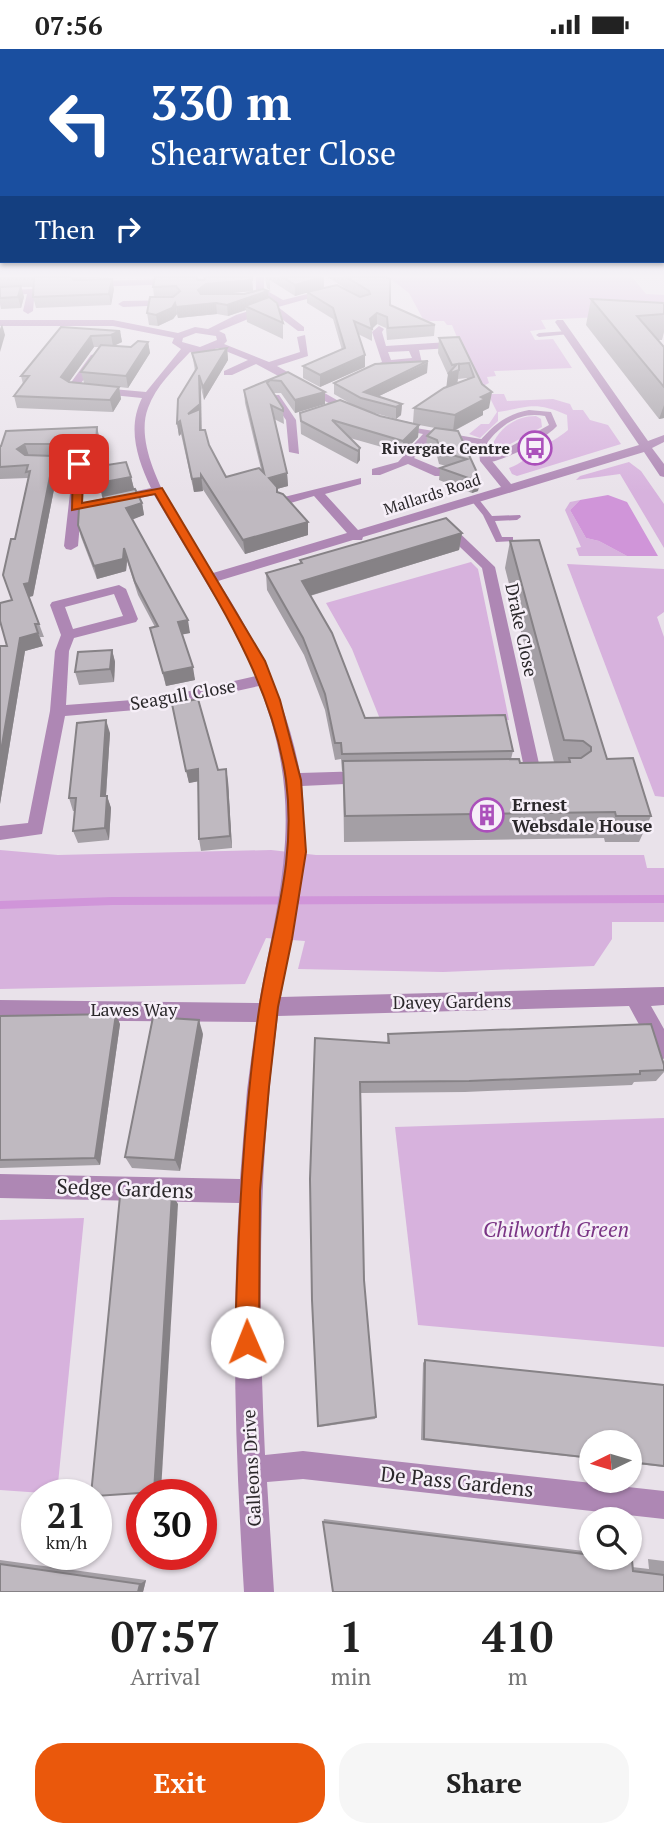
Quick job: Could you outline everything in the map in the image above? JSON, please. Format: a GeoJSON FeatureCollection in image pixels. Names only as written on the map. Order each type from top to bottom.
{"type":"FeatureCollection","features":[{"type":"Feature","properties":{"kind":"street"},"geometry":{"type":"LineString","coordinates":[[187,349],[202,349]]}},
{"type":"Feature","properties":{"kind":"street","name":"Galleons Drive"},"geometry":{"type":"LineString","coordinates":[[187,349],[149,395],[139,428],[146,459],[158,490],[233,615],[265,679],[293,780],[297,852],[284,939],[269,1010],[250,1191],[246,1316],[250,1470],[259,1592]]}},
{"type":"Feature","properties":{"kind":"street"},"geometry":{"type":"LineString","coordinates":[[229,349],[263,362],[339,406],[365,417]]}},
{"type":"Feature","properties":{"kind":"street"},"geometry":{"type":"LineString","coordinates":[[228,373],[305,353],[304,349]]}},
{"type":"Feature","properties":{"kind":"street"},"geometry":{"type":"LineString","coordinates":[[382,349],[387,363]]}},
{"type":"Feature","properties":{"kind":"street"},"geometry":{"type":"LineString","coordinates":[[354,378],[387,363],[418,362],[413,349]]}},
{"type":"Feature","properties":{"kind":"street"},"geometry":{"type":"LineString","coordinates":[[578,349],[664,473]]}},
{"type":"Feature","properties":{"kind":"street"},"geometry":{"type":"LineString","coordinates":[[111,352],[99,351],[68,390],[149,395]]}},
{"type":"Feature","properties":{"kind":"street"},"geometry":{"type":"LineString","coordinates":[[320,394],[331,389]]}},
{"type":"Feature","properties":{"kind":"street"},"geometry":{"type":"LineString","coordinates":[[275,397],[291,420],[295,452]]}},
{"type":"Feature","properties":{"kind":"street"},"geometry":{"type":"LineString","coordinates":[[324,412],[339,406]]}},
{"type":"Feature","properties":{"kind":"street"},"geometry":{"type":"LineString","coordinates":[[291,420],[306,418]]}},
{"type":"Feature","properties":{"kind":"street"},"geometry":{"type":"LineString","coordinates":[[397,427],[408,419]]}},
{"type":"Feature","properties":{"kind":"street"},"geometry":{"type":"LineString","coordinates":[[386,423],[430,434],[484,442],[486,461],[508,488]]}},
{"type":"Feature","properties":{"kind":"street"},"geometry":{"type":"LineString","coordinates":[[376,472],[402,464],[430,434]]}},
{"type":"Feature","properties":{"kind":"street","name":"Mallards Road"},"geometry":{"type":"LineString","coordinates":[[209,579],[358,537],[646,447],[664,438]]}},
{"type":"Feature","properties":{"kind":"street"},"geometry":{"type":"LineString","coordinates":[[407,459],[439,473]]}},
{"type":"Feature","properties":{"kind":"street"},"geometry":{"type":"LineString","coordinates":[[29,462],[79,464],[104,461]]}},
{"type":"Feature","properties":{"kind":"street"},"geometry":{"type":"LineString","coordinates":[[71,546],[79,464]]}},
{"type":"Feature","properties":{"kind":"street"},"geometry":{"type":"LineString","coordinates":[[284,501],[357,481]]}},
{"type":"Feature","properties":{"kind":"street"},"geometry":{"type":"LineString","coordinates":[[76,508],[158,490]]}},
{"type":"Feature","properties":{"kind":"street"},"geometry":{"type":"LineString","coordinates":[[317,492],[358,537]]}},
{"type":"Feature","properties":{"kind":"street","name":"Drake Close"},"geometry":{"type":"LineString","coordinates":[[433,513],[488,567],[534,777]]}},
{"type":"Feature","properties":{"kind":"street"},"geometry":{"type":"LineString","coordinates":[[0,834],[37,829],[58,711],[62,651],[68,635],[57,605],[119,589],[131,618],[68,635]]}},
{"type":"Feature","properties":{"kind":"street","name":"Seagull Close"},"geometry":{"type":"LineString","coordinates":[[58,711],[159,703],[265,679]]}},
{"type":"Feature","properties":{"kind":"street"},"geometry":{"type":"LineString","coordinates":[[293,780],[388,777]]}},
{"type":"Feature","properties":{"kind":"street","name":"Davey Gardens"},"geometry":{"type":"LineString","coordinates":[[269,1010],[664,996]]}},
{"type":"Feature","properties":{"kind":"street"},"geometry":{"type":"LineString","coordinates":[[635,997],[664,1049]]}},
{"type":"Feature","properties":{"kind":"street","name":"Lawes Way"},"geometry":{"type":"LineString","coordinates":[[0,1010],[269,1010]]}},
{"type":"Feature","properties":{"kind":"street","name":"Sedge Gardens"},"geometry":{"type":"LineString","coordinates":[[0,1186],[250,1191]]}},
{"type":"Feature","properties":{"kind":"street","name":"De Pass Gardens"},"geometry":{"type":"LineString","coordinates":[[250,1470],[303,1465],[664,1505]]}},
{"type":"Feature","properties":{"kind":"lane"},"geometry":{"type":"LineString","coordinates":[[484,442],[494,428],[525,411],[548,414],[552,419],[553,426],[546,432],[486,461]]}},
{"type":"Feature","properties":{"kind":"lane"},"geometry":{"type":"LineString","coordinates":[[474,499],[489,519],[499,540],[510,539]]}},
{"type":"Feature","properties":{"kind":"lane"},"geometry":{"type":"LineString","coordinates":[[489,519],[517,517]]}},
{"type":"Feature","properties":{"kind":"green space"},"geometry":{"type":"Polygon","coordinates":[[[462,349],[560,349],[572,368],[494,371],[496,376],[487,377],[489,383],[483,386],[462,349]]]}},
{"type":"Feature","properties":{"kind":"green space"},"geometry":{"type":"Polygon","coordinates":[[[488,394],[504,394],[507,401],[553,399],[570,404],[573,410],[583,410],[590,420],[608,425],[621,444],[517,476],[512,474],[509,468],[568,430],[567,415],[539,407],[498,412],[498,421],[480,438],[469,434],[481,424],[489,424],[497,412],[488,394]]]}},
{"type":"Feature","properties":{"kind":"green space"},"geometry":{"type":"Polygon","coordinates":[[[536,416],[541,419],[542,427],[490,455],[495,439],[506,427],[520,419],[536,416]]]}},
{"type":"Feature","properties":{"kind":"green space"},"geometry":{"type":"Polygon","coordinates":[[[629,462],[641,471],[664,504],[664,548],[620,474],[576,480],[580,476],[629,462]]]}},
{"type":"Feature","properties":{"kind":"green space"},"geometry":{"type":"Polygon","coordinates":[[[580,500],[570,510],[586,538],[599,541],[627,556],[579,556],[576,548],[581,547],[565,510],[570,502],[580,500]]]}},
{"type":"Feature","properties":{"kind":"green space"},"geometry":{"type":"Polygon","coordinates":[[[471,562],[478,569],[509,720],[382,724],[352,649],[326,603],[471,562]]]}},
{"type":"Feature","properties":{"kind":"green space"},"geometry":{"type":"Polygon","coordinates":[[[567,564],[664,569],[664,612],[657,617],[664,637],[664,797],[655,796],[567,564]]]}},
{"type":"Feature","properties":{"kind":"green space"},"geometry":{"type":"Polygon","coordinates":[[[0,850],[58,855],[271,850],[316,855],[644,855],[647,868],[664,868],[664,922],[612,922],[612,939],[594,966],[443,972],[298,969],[305,941],[266,938],[245,984],[0,989],[0,850]]]}},
{"type":"Feature","properties":{"kind":"green space","name":"Chilworth Green"},"geometry":{"type":"Polygon","coordinates":[[[664,1118],[664,1347],[418,1325],[395,1127],[664,1118]]]}},
{"type":"Feature","properties":{"kind":"green space"},"geometry":{"type":"Polygon","coordinates":[[[84,1218],[58,1479],[21,1479],[21,1491],[0,1490],[0,1220],[84,1218]]]}},
{"type":"Feature","properties":{"kind":"shaded area"},"geometry":{"type":"Polygon","coordinates":[[[608,495],[627,502],[658,556],[627,556],[599,541],[586,538],[570,510],[580,500],[608,495]]]}},
{"type":"Feature","properties":{"kind":"building"},"geometry":{"type":"Polygon","coordinates":[[[43,349],[81,349],[61,377],[69,382],[119,387],[110,400],[14,396],[29,376],[21,376],[43,349]]]}},
{"type":"Feature","properties":{"kind":"building"},"geometry":{"type":"Polygon","coordinates":[[[98,349],[143,349],[126,376],[81,372],[98,349]]]}},
{"type":"Feature","properties":{"kind":"building"},"geometry":{"type":"Polygon","coordinates":[[[226,349],[203,387],[199,375],[200,404],[188,414],[200,409],[200,430],[205,430],[209,445],[226,477],[259,468],[264,473],[244,390],[288,372],[325,392],[295,400],[281,381],[270,380],[267,383],[283,408],[283,411],[271,405],[287,473],[269,478],[277,487],[277,492],[283,494],[308,522],[243,540],[201,475],[201,478],[192,479],[180,421],[177,423],[178,399],[197,368],[192,353],[226,349]]]}},
{"type":"Feature","properties":{"kind":"building"},"geometry":{"type":"Polygon","coordinates":[[[343,349],[363,349],[365,355],[320,375],[303,366],[343,349]]]}},
{"type":"Feature","properties":{"kind":"building"},"geometry":{"type":"Polygon","coordinates":[[[444,349],[465,349],[482,384],[492,392],[481,397],[485,399],[455,415],[414,408],[444,388],[474,377],[469,363],[459,364],[459,370],[448,374],[457,364],[452,365],[444,349]]]}},
{"type":"Feature","properties":{"kind":"building"},"geometry":{"type":"Polygon","coordinates":[[[632,349],[664,349],[664,387],[632,349]]]}},
{"type":"Feature","properties":{"kind":"building"},"geometry":{"type":"Polygon","coordinates":[[[428,361],[364,392],[402,404],[396,407],[361,398],[334,383],[375,364],[428,361]]]}},
{"type":"Feature","properties":{"kind":"building"},"geometry":{"type":"Polygon","coordinates":[[[340,400],[380,416],[419,425],[403,441],[332,420],[360,448],[358,451],[301,421],[300,413],[340,400]]]}},
{"type":"Feature","properties":{"kind":"building"},"geometry":{"type":"Polygon","coordinates":[[[97,427],[96,444],[25,444],[17,449],[25,455],[54,456],[29,583],[24,584],[39,624],[35,624],[38,633],[20,638],[0,757],[0,646],[7,646],[0,621],[0,603],[12,600],[3,575],[11,539],[15,539],[30,471],[26,472],[28,465],[0,467],[0,446],[6,431],[97,427]]]}},
{"type":"Feature","properties":{"kind":"building"},"geometry":{"type":"Polygon","coordinates":[[[435,428],[458,431],[480,479],[474,480],[440,468],[467,459],[441,452],[437,440],[427,436],[435,428]]]}},
{"type":"Feature","properties":{"kind":"building"},"geometry":{"type":"Polygon","coordinates":[[[126,462],[131,477],[99,483],[94,467],[126,462]]]}},
{"type":"Feature","properties":{"kind":"building"},"geometry":{"type":"Polygon","coordinates":[[[135,489],[142,503],[126,508],[188,620],[178,622],[193,667],[163,673],[150,628],[158,626],[135,582],[124,548],[123,559],[94,566],[78,525],[79,508],[97,504],[96,502],[104,500],[103,496],[135,489]]]}},
{"type":"Feature","properties":{"kind":"building"},"geometry":{"type":"Polygon","coordinates":[[[446,518],[462,533],[302,581],[332,633],[365,718],[505,715],[513,751],[342,754],[341,743],[335,743],[325,694],[303,638],[266,573],[302,563],[300,560],[446,518]]]}},
{"type":"Feature","properties":{"kind":"building"},"geometry":{"type":"Polygon","coordinates":[[[539,540],[607,759],[633,758],[651,816],[616,816],[615,812],[345,816],[343,761],[519,759],[520,763],[570,762],[569,758],[581,758],[591,751],[591,747],[583,741],[564,740],[510,541],[539,540]]]}},
{"type":"Feature","properties":{"kind":"building"},"geometry":{"type":"Polygon","coordinates":[[[112,650],[110,669],[75,672],[78,652],[112,650]]]}},
{"type":"Feature","properties":{"kind":"building"},"geometry":{"type":"Polygon","coordinates":[[[198,699],[218,770],[226,769],[230,836],[199,839],[198,769],[186,771],[172,704],[198,699]]]}},
{"type":"Feature","properties":{"kind":"building"},"geometry":{"type":"Polygon","coordinates":[[[106,720],[101,796],[107,796],[105,828],[73,831],[76,798],[69,798],[77,723],[106,720]]]}},
{"type":"Feature","properties":{"kind":"building"},"geometry":{"type":"Polygon","coordinates":[[[116,1014],[95,1158],[0,1160],[0,1016],[116,1014]]]}},
{"type":"Feature","properties":{"kind":"building"},"geometry":{"type":"Polygon","coordinates":[[[153,1017],[199,1020],[175,1160],[125,1157],[153,1017]]]}},
{"type":"Feature","properties":{"kind":"building"},"geometry":{"type":"Polygon","coordinates":[[[651,1024],[664,1070],[640,1071],[640,1074],[469,1081],[360,1082],[364,1280],[376,1417],[318,1426],[310,1179],[315,1038],[389,1043],[388,1034],[651,1024]]]}},
{"type":"Feature","properties":{"kind":"building"},"geometry":{"type":"Polygon","coordinates":[[[172,1194],[155,1479],[126,1479],[126,1494],[112,1495],[112,1479],[93,1479],[120,1196],[172,1194]]]}},
{"type":"Feature","properties":{"kind":"building"},"geometry":{"type":"Polygon","coordinates":[[[425,1360],[664,1385],[664,1466],[642,1463],[642,1430],[579,1430],[579,1457],[424,1439],[425,1360]]]}},
{"type":"Feature","properties":{"kind":"building"},"geometry":{"type":"Polygon","coordinates":[[[323,1522],[579,1553],[579,1570],[633,1570],[664,1575],[664,1592],[333,1592],[323,1522]]]}},
{"type":"Feature","properties":{"kind":"building"},"geometry":{"type":"Polygon","coordinates":[[[0,1564],[21,1567],[21,1570],[42,1570],[140,1584],[138,1592],[0,1592],[0,1564]]]}},
{"type":"Feature","properties":{"kind":"waterway"},"geometry":{"type":"LineString","coordinates":[[0,905],[112,901],[664,899]]}},
{"type":"Feature","properties":{"kind":"place","name":"Rivergate Centre"},"geometry":{"type":"Point","coordinates":[535,448]}},
{"type":"Feature","properties":{"kind":"place","name":"Ernest Websdale House"},"geometry":{"type":"Point","coordinates":[487,815]}},
{"type":"Feature","properties":{"kind":"route"},"geometry":{"type":"LineString","coordinates":[[79,464],[76,508],[158,490],[258,661],[273,700],[293,780],[297,852],[284,939],[269,1007],[259,1087],[250,1191],[247,1342]]}}]}
